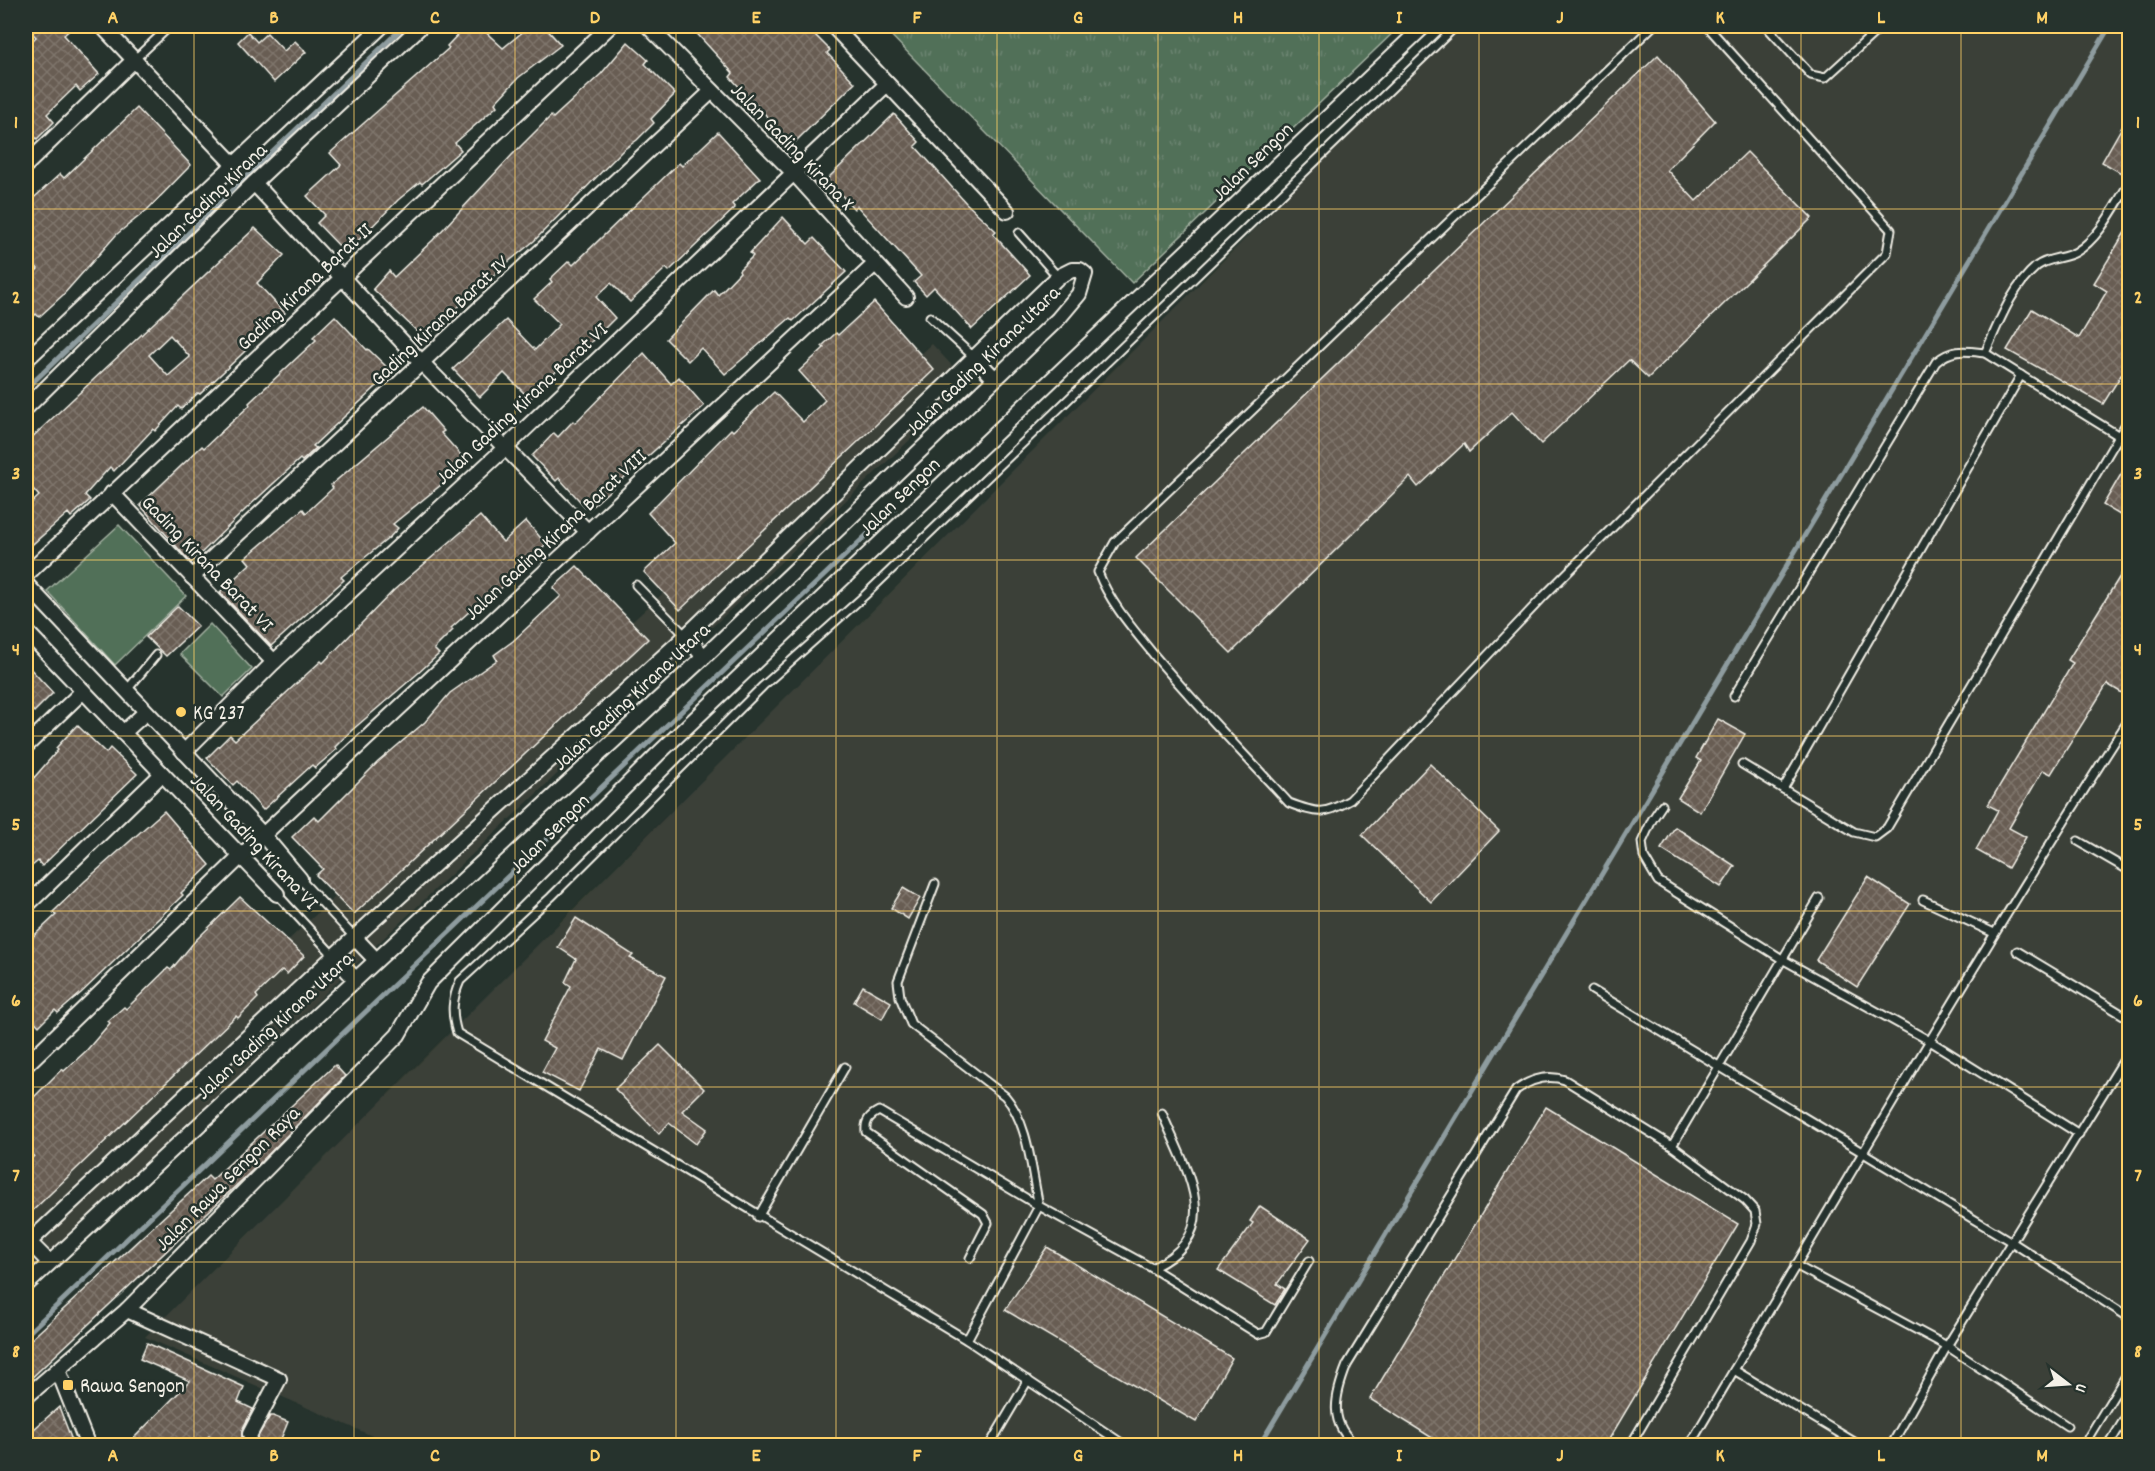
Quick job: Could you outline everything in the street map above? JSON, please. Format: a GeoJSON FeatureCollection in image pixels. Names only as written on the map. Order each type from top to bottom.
{"type":"FeatureCollection","features":[{"type":"Feature","properties":{"kind":"street"},"geometry":{"type":"LineString","coordinates":[[102,26],[233,164]]}},
{"type":"Feature","properties":{"kind":"street","name":"Jalan Gading Kirana"},"geometry":{"type":"LineString","coordinates":[[26,360],[382,26]]}},
{"type":"Feature","properties":{"kind":"street","name":"Jalan Gading Kirana"},"geometry":{"type":"LineString","coordinates":[[26,408],[254,183],[421,26]]}},
{"type":"Feature","properties":{"kind":"street","name":"Gading Kirana Barat II"},"geometry":{"type":"LineString","coordinates":[[26,575],[610,26]]}},
{"type":"Feature","properties":{"kind":"street","name":"Jalan Gading Kirana X"},"geometry":{"type":"LineString","coordinates":[[648,26],[793,172],[906,297]]}},
{"type":"Feature","properties":{"kind":"street"},"geometry":{"type":"LineString","coordinates":[[833,26],[1007,211]]}},
{"type":"Feature","properties":{"kind":"street","name":"Jalan Sengon"},"geometry":{"type":"LineString","coordinates":[[414,1006],[428,983],[657,755],[1424,26]]}},
{"type":"Feature","properties":{"kind":"street"},"geometry":{"type":"LineString","coordinates":[[26,165],[134,60]]}},
{"type":"Feature","properties":{"kind":"street","name":"Jalan Gading Kirana Barat VI"},"geometry":{"type":"LineString","coordinates":[[184,752],[274,662],[504,449],[887,84]]}},
{"type":"Feature","properties":{"kind":"street","name":"Gading Kirana Barat IV"},"geometry":{"type":"LineString","coordinates":[[192,577],[712,92]]}},
{"type":"Feature","properties":{"kind":"street"},"geometry":{"type":"LineString","coordinates":[[254,183],[504,449],[588,532]]}},
{"type":"Feature","properties":{"kind":"street","name":"Jalan Gading Kirana Barat VIII"},"geometry":{"type":"LineString","coordinates":[[26,1065],[263,835],[875,264]]}},
{"type":"Feature","properties":{"kind":"street","name":"Jalan Gading Kirana Utara"},"geometry":{"type":"LineString","coordinates":[[26,1285],[704,657],[1072,304],[1080,294],[1085,274],[1080,270],[1072,270],[1058,277],[686,636],[334,956],[27,1242]]}},
{"type":"Feature","properties":{"kind":"street"},"geometry":{"type":"LineString","coordinates":[[975,358],[994,378]]}},
{"type":"Feature","properties":{"kind":"street","name":"Gading Kirana Barat VI"},"geometry":{"type":"LineString","coordinates":[[112,494],[274,662]]}},
{"type":"Feature","properties":{"kind":"street","name":"Jalan Gading Kirana VI"},"geometry":{"type":"LineString","coordinates":[[26,584],[145,713],[263,835],[300,879]]}},
{"type":"Feature","properties":{"kind":"street","name":"Jalan Gading Kirana VI"},"geometry":{"type":"LineString","coordinates":[[26,631],[277,894]]}},
{"type":"Feature","properties":{"kind":"street"},"geometry":{"type":"LineString","coordinates":[[686,636],[704,657]]}},
{"type":"Feature","properties":{"kind":"street"},"geometry":{"type":"LineString","coordinates":[[26,746],[83,691]]}},
{"type":"Feature","properties":{"kind":"street"},"geometry":{"type":"LineString","coordinates":[[123,733],[145,713]]}},
{"type":"Feature","properties":{"kind":"street"},"geometry":{"type":"LineString","coordinates":[[26,906],[162,774]]}},
{"type":"Feature","properties":{"kind":"street","name":"Jalan Gading Kirana VI"},"geometry":{"type":"LineString","coordinates":[[355,938],[376,960]]}},
{"type":"Feature","properties":{"kind":"street","name":"Jalan Gading Kirana VI"},"geometry":{"type":"LineString","coordinates":[[334,956],[355,979]]}},
{"type":"Feature","properties":{"kind":"street","name":"Jalan Rawa Sengon Raya"},"geometry":{"type":"LineString","coordinates":[[26,1397],[127,1310],[398,1035],[414,1006]]}},
{"type":"Feature","properties":{"kind":"street"},"geometry":{"type":"LineString","coordinates":[[27,1242],[49,1262]]}},
{"type":"Feature","properties":{"kind":"street"},"geometry":{"type":"LineString","coordinates":[[127,1310],[279,1379],[250,1434]]}},
{"type":"Feature","properties":{"kind":"street"},"geometry":{"type":"LineString","coordinates":[[58,1370],[88,1446]]}},
{"type":"Feature","properties":{"kind":"lane"},"geometry":{"type":"LineString","coordinates":[[134,60],[170,26]]}},
{"type":"Feature","properties":{"kind":"lane"},"geometry":{"type":"LineString","coordinates":[[1126,1446],[967,1340],[759,1217],[457,1033],[452,1011],[454,996],[460,981],[551,897],[763,686],[864,596],[1456,26]]}},
{"type":"Feature","properties":{"kind":"lane"},"geometry":{"type":"LineString","coordinates":[[1653,26],[1115,542],[1098,572],[1105,590],[1182,688],[1290,803],[1313,812],[1329,812],[1350,800],[1545,595],[1887,253],[1891,230],[1707,26]]}},
{"type":"Feature","properties":{"kind":"lane"},"geometry":{"type":"LineString","coordinates":[[1766,26],[1810,75],[1824,78],[1832,74],[1882,26]]}},
{"type":"Feature","properties":{"kind":"lane"},"geometry":{"type":"LineString","coordinates":[[1985,354],[2020,284],[2038,265],[2076,252],[2092,238],[2130,182]]}},
{"type":"Feature","properties":{"kind":"lane"},"geometry":{"type":"LineString","coordinates":[[1019,233],[1058,277]]}},
{"type":"Feature","properties":{"kind":"lane"},"geometry":{"type":"LineString","coordinates":[[930,317],[975,358]]}},
{"type":"Feature","properties":{"kind":"lane"},"geometry":{"type":"LineString","coordinates":[[1734,696],[1936,362],[1946,354],[1955,351],[1985,354],[2119,436]]}},
{"type":"Feature","properties":{"kind":"lane"},"geometry":{"type":"LineString","coordinates":[[1783,789],[2021,375]]}},
{"type":"Feature","properties":{"kind":"lane"},"geometry":{"type":"LineString","coordinates":[[1742,764],[1854,832],[1875,837],[1887,828],[2130,417]]}},
{"type":"Feature","properties":{"kind":"lane"},"geometry":{"type":"LineString","coordinates":[[636,585],[686,636]]}},
{"type":"Feature","properties":{"kind":"lane"},"geometry":{"type":"LineString","coordinates":[[126,692],[156,655]]}},
{"type":"Feature","properties":{"kind":"lane"},"geometry":{"type":"LineString","coordinates":[[1689,1446],[1862,1151],[1994,933],[2128,722]]}},
{"type":"Feature","properties":{"kind":"lane"},"geometry":{"type":"LineString","coordinates":[[1662,806],[1652,820],[1642,842],[1644,857],[1658,881],[1782,959],[1930,1041],[2079,1134]]}},
{"type":"Feature","properties":{"kind":"lane"},"geometry":{"type":"LineString","coordinates":[[2078,841],[2130,871]]}},
{"type":"Feature","properties":{"kind":"lane","name":"Jalan Gading Kirana VI"},"geometry":{"type":"LineString","coordinates":[[300,879],[355,938]]}},
{"type":"Feature","properties":{"kind":"lane"},"geometry":{"type":"LineString","coordinates":[[935,884],[898,981],[900,997],[911,1024],[1005,1096],[1015,1107],[1024,1135],[1039,1206],[967,1340]]}},
{"type":"Feature","properties":{"kind":"lane","name":"Jalan Gading Kirana VI"},"geometry":{"type":"LineString","coordinates":[[277,894],[334,956]]}},
{"type":"Feature","properties":{"kind":"lane"},"geometry":{"type":"LineString","coordinates":[[1672,1146],[1819,898]]}},
{"type":"Feature","properties":{"kind":"lane"},"geometry":{"type":"LineString","coordinates":[[1923,900],[1994,933]]}},
{"type":"Feature","properties":{"kind":"lane"},"geometry":{"type":"LineString","coordinates":[[2017,951],[2130,1019]]}},
{"type":"Feature","properties":{"kind":"lane"},"geometry":{"type":"LineString","coordinates":[[1592,990],[2010,1241],[2130,1318]]}},
{"type":"Feature","properties":{"kind":"lane"},"geometry":{"type":"LineString","coordinates":[[1891,1446],[2010,1241],[2130,1050]]}},
{"type":"Feature","properties":{"kind":"lane"},"geometry":{"type":"LineString","coordinates":[[759,1217],[844,1067]]}},
{"type":"Feature","properties":{"kind":"lane"},"geometry":{"type":"LineString","coordinates":[[1358,1446],[1346,1438],[1339,1425],[1338,1388],[1347,1365],[1516,1090],[1528,1082],[1543,1077],[1565,1080],[1672,1146],[1744,1200],[1755,1211],[1757,1224],[1751,1241],[1630,1446]]}},
{"type":"Feature","properties":{"kind":"lane"},"geometry":{"type":"LineString","coordinates":[[970,1258],[988,1223],[983,1214],[866,1132],[866,1124],[871,1115],[879,1111],[1039,1206],[1152,1268],[1258,1334],[1266,1332],[1309,1261]]}},
{"type":"Feature","properties":{"kind":"lane"},"geometry":{"type":"LineString","coordinates":[[1152,1268],[1172,1258],[1197,1220],[1196,1197],[1162,1113]]}},
{"type":"Feature","properties":{"kind":"lane"},"geometry":{"type":"LineString","coordinates":[[1795,1265],[1947,1346],[2067,1426]]}},
{"type":"Feature","properties":{"kind":"lane"},"geometry":{"type":"LineString","coordinates":[[2083,1446],[2130,1369]]}},
{"type":"Feature","properties":{"kind":"lane"},"geometry":{"type":"LineString","coordinates":[[1734,1370],[1861,1446]]}},
{"type":"Feature","properties":{"kind":"lane"},"geometry":{"type":"LineString","coordinates":[[989,1446],[1028,1380]]}},
{"type":"Feature","properties":{"kind":"lane"},"geometry":{"type":"LineString","coordinates":[[2108,1446],[2130,1410]]}},
{"type":"Feature","properties":{"kind":"shaded area"},"geometry":{"type":"Polygon","coordinates":[[[1458,26],[2129,26],[2129,1445],[393,1445],[145,1337],[1458,26]]]}},
{"type":"Feature","properties":{"kind":"shaded area"},"geometry":{"type":"Polygon","coordinates":[[[932,344],[969,384],[26,1277],[26,1183],[932,344]]]}},
{"type":"Feature","properties":{"kind":"green space"},"geometry":{"type":"Polygon","coordinates":[[[882,26],[1400,26],[1132,283],[882,26]]]}},
{"type":"Feature","properties":{"kind":"green space"},"geometry":{"type":"Polygon","coordinates":[[[119,525],[186,596],[115,665],[47,591],[119,525]]]}},
{"type":"Feature","properties":{"kind":"green space"},"geometry":{"type":"Polygon","coordinates":[[[210,624],[252,669],[223,697],[180,654],[210,624]]]}},
{"type":"Feature","properties":{"kind":"building"},"geometry":{"type":"Polygon","coordinates":[[[40,26],[74,26],[64,35],[99,74],[80,91],[76,86],[47,114],[54,122],[37,139],[26,128],[26,47],[36,37],[32,33],[40,26]]]}},
{"type":"Feature","properties":{"kind":"building"},"geometry":{"type":"Polygon","coordinates":[[[466,26],[479,26],[503,48],[530,26],[544,26],[561,45],[518,78],[495,103],[497,106],[455,143],[461,150],[422,184],[420,182],[398,200],[346,253],[317,223],[325,215],[307,196],[341,165],[330,153],[449,48],[447,46],[466,26]]]}},
{"type":"Feature","properties":{"kind":"building"},"geometry":{"type":"Polygon","coordinates":[[[690,26],[801,26],[809,34],[812,32],[830,50],[827,53],[855,83],[793,144],[730,77],[733,73],[690,26]]]}},
{"type":"Feature","properties":{"kind":"building"},"geometry":{"type":"Polygon","coordinates":[[[248,32],[257,42],[267,33],[284,51],[295,41],[306,52],[274,82],[238,42],[248,32]]]}},
{"type":"Feature","properties":{"kind":"building"},"geometry":{"type":"Polygon","coordinates":[[[628,42],[648,60],[645,64],[675,94],[651,119],[654,123],[623,150],[534,241],[502,267],[482,288],[480,286],[425,339],[373,289],[389,271],[394,277],[433,240],[512,155],[551,116],[553,118],[601,74],[628,42]]]}},
{"type":"Feature","properties":{"kind":"building"},"geometry":{"type":"Polygon","coordinates":[[[1658,55],[1715,121],[1667,170],[1696,201],[1747,152],[1812,218],[1648,378],[1629,360],[1541,444],[1512,412],[1469,452],[1464,444],[1418,487],[1410,477],[1231,653],[1136,558],[1658,55]]]}},
{"type":"Feature","properties":{"kind":"building"},"geometry":{"type":"Polygon","coordinates":[[[137,108],[191,165],[147,210],[117,234],[63,295],[39,317],[36,314],[26,324],[26,281],[38,269],[26,255],[26,205],[60,174],[64,178],[137,108]]]}},
{"type":"Feature","properties":{"kind":"building"},"geometry":{"type":"Polygon","coordinates":[[[2130,113],[2130,176],[2128,177],[2102,162],[2130,113]]]}},
{"type":"Feature","properties":{"kind":"building"},"geometry":{"type":"Polygon","coordinates":[[[894,114],[919,142],[915,146],[966,203],[996,231],[993,234],[1030,275],[972,329],[934,287],[926,295],[914,282],[921,276],[857,206],[854,209],[827,179],[894,114]]]}},
{"type":"Feature","properties":{"kind":"building"},"geometry":{"type":"Polygon","coordinates":[[[718,132],[760,178],[732,204],[735,208],[669,271],[666,268],[630,302],[611,283],[596,297],[615,318],[567,366],[564,363],[530,399],[504,373],[480,397],[453,369],[506,320],[535,350],[560,324],[534,299],[552,282],[550,279],[569,261],[573,265],[679,163],[682,166],[718,132]]]}},
{"type":"Feature","properties":{"kind":"building"},"geometry":{"type":"Polygon","coordinates":[[[783,217],[808,244],[814,238],[846,272],[793,321],[790,318],[725,374],[701,348],[688,361],[666,339],[714,290],[718,295],[753,256],[750,253],[783,217]]]}},
{"type":"Feature","properties":{"kind":"building"},"geometry":{"type":"Polygon","coordinates":[[[2130,224],[2130,361],[2103,404],[2007,350],[2032,309],[2079,338],[2107,291],[2094,283],[2130,224]]]}},
{"type":"Feature","properties":{"kind":"building"},"geometry":{"type":"Polygon","coordinates":[[[255,228],[284,255],[257,283],[285,313],[200,394],[198,393],[181,409],[178,406],[155,431],[153,429],[114,471],[110,467],[85,495],[90,500],[71,517],[68,513],[26,550],[26,508],[39,496],[26,481],[26,443],[255,228]],[[170,335],[149,355],[168,376],[190,357],[170,335]]]}},
{"type":"Feature","properties":{"kind":"building"},"geometry":{"type":"Polygon","coordinates":[[[874,302],[934,370],[680,610],[644,572],[675,543],[648,513],[731,429],[733,431],[774,392],[803,422],[825,400],[799,371],[824,348],[822,346],[836,333],[838,335],[874,302]]]}},
{"type":"Feature","properties":{"kind":"building"},"geometry":{"type":"Polygon","coordinates":[[[335,316],[367,350],[392,372],[313,446],[316,448],[302,461],[300,459],[191,563],[140,505],[202,446],[204,448],[250,405],[249,403],[316,340],[313,337],[335,316]]]}},
{"type":"Feature","properties":{"kind":"building"},"geometry":{"type":"Polygon","coordinates":[[[644,353],[671,384],[679,377],[704,406],[588,510],[559,478],[556,481],[532,456],[554,433],[558,437],[573,421],[575,423],[644,353]]]}},
{"type":"Feature","properties":{"kind":"building"},"geometry":{"type":"Polygon","coordinates":[[[423,407],[444,431],[441,433],[468,463],[393,524],[398,528],[390,537],[341,577],[344,580],[271,646],[220,592],[250,564],[245,558],[303,509],[306,513],[333,488],[331,485],[423,407]]]}},
{"type":"Feature","properties":{"kind":"building"},"geometry":{"type":"Polygon","coordinates":[[[2130,459],[2130,521],[2103,505],[2130,459]]]}},
{"type":"Feature","properties":{"kind":"building"},"geometry":{"type":"Polygon","coordinates":[[[480,516],[503,542],[526,521],[546,544],[483,606],[480,602],[451,628],[453,630],[434,649],[439,654],[351,731],[335,747],[337,749],[315,768],[312,765],[263,810],[237,781],[233,785],[207,758],[230,735],[235,740],[321,661],[323,663],[394,590],[480,516]]]}},
{"type":"Feature","properties":{"kind":"building"},"geometry":{"type":"Polygon","coordinates":[[[2130,560],[2130,682],[2122,693],[2107,684],[2051,774],[2043,770],[2009,828],[2026,837],[2008,868],[1976,850],[1998,810],[1988,805],[2073,663],[2068,660],[2130,560]]]}},
{"type":"Feature","properties":{"kind":"building"},"geometry":{"type":"Polygon","coordinates":[[[577,566],[648,639],[354,914],[316,875],[323,869],[292,837],[314,816],[319,821],[378,762],[425,722],[450,693],[497,660],[494,655],[513,641],[561,596],[553,588],[577,566]]]}},
{"type":"Feature","properties":{"kind":"building"},"geometry":{"type":"Polygon","coordinates":[[[178,606],[198,626],[166,656],[146,637],[178,606]]]}},
{"type":"Feature","properties":{"kind":"building"},"geometry":{"type":"Polygon","coordinates":[[[26,664],[53,693],[34,712],[26,704],[26,664]]]}},
{"type":"Feature","properties":{"kind":"building"},"geometry":{"type":"Polygon","coordinates":[[[1718,719],[1745,734],[1700,812],[1678,798],[1701,761],[1696,758],[1718,719]]]}},
{"type":"Feature","properties":{"kind":"building"},"geometry":{"type":"Polygon","coordinates":[[[77,725],[106,753],[110,748],[137,774],[42,866],[38,861],[26,871],[26,773],[32,780],[77,725]]]}},
{"type":"Feature","properties":{"kind":"building"},"geometry":{"type":"Polygon","coordinates":[[[1430,764],[1499,831],[1431,902],[1362,835],[1430,764]]]}},
{"type":"Feature","properties":{"kind":"building"},"geometry":{"type":"Polygon","coordinates":[[[164,811],[210,865],[181,893],[183,895],[81,993],[58,1013],[55,1010],[39,1026],[26,1012],[26,997],[31,992],[26,985],[26,943],[56,915],[53,912],[85,881],[164,811]]]}},
{"type":"Feature","properties":{"kind":"building"},"geometry":{"type":"Polygon","coordinates":[[[1675,827],[1735,866],[1721,887],[1661,849],[1675,827]]]}},
{"type":"Feature","properties":{"kind":"building"},"geometry":{"type":"Polygon","coordinates":[[[1868,877],[1910,904],[1857,987],[1816,960],[1868,877]]]}},
{"type":"Feature","properties":{"kind":"building"},"geometry":{"type":"Polygon","coordinates":[[[903,888],[920,898],[908,919],[891,908],[903,888]]]}},
{"type":"Feature","properties":{"kind":"building"},"geometry":{"type":"Polygon","coordinates":[[[240,897],[304,956],[287,974],[282,970],[256,995],[258,998],[238,1018],[236,1016],[26,1217],[26,1164],[34,1156],[26,1146],[26,1105],[62,1069],[64,1071],[86,1051],[110,1023],[108,1021],[124,1007],[126,1009],[168,968],[171,970],[195,941],[240,897]]]}},
{"type":"Feature","properties":{"kind":"building"},"geometry":{"type":"Polygon","coordinates":[[[576,918],[633,955],[630,958],[666,976],[623,1060],[601,1049],[579,1091],[542,1072],[555,1048],[542,1041],[571,986],[565,982],[576,959],[558,947],[576,918]]]}},
{"type":"Feature","properties":{"kind":"building"},"geometry":{"type":"Polygon","coordinates":[[[863,986],[891,1002],[882,1019],[854,1002],[863,986]]]}},
{"type":"Feature","properties":{"kind":"building"},"geometry":{"type":"Polygon","coordinates":[[[660,1045],[704,1089],[682,1111],[707,1129],[696,1144],[669,1123],[659,1134],[615,1089],[660,1045]]]}},
{"type":"Feature","properties":{"kind":"building"},"geometry":{"type":"Polygon","coordinates":[[[335,1065],[345,1076],[257,1166],[26,1383],[26,1344],[208,1176],[212,1180],[335,1065]]]}},
{"type":"Feature","properties":{"kind":"building"},"geometry":{"type":"Polygon","coordinates":[[[1546,1107],[1738,1224],[1605,1446],[1445,1446],[1370,1399],[1546,1107]]]}},
{"type":"Feature","properties":{"kind":"building"},"geometry":{"type":"Polygon","coordinates":[[[1260,1206],[1310,1239],[1277,1284],[1285,1289],[1275,1305],[1218,1270],[1253,1223],[1250,1221],[1260,1206]]]}},
{"type":"Feature","properties":{"kind":"building"},"geometry":{"type":"Polygon","coordinates":[[[1047,1247],[1232,1358],[1196,1422],[1005,1310],[1047,1247]]]}},
{"type":"Feature","properties":{"kind":"building"},"geometry":{"type":"Polygon","coordinates":[[[147,1343],[244,1387],[238,1402],[253,1409],[242,1430],[242,1438],[250,1443],[255,1441],[270,1416],[273,1416],[288,1422],[278,1446],[219,1446],[209,1436],[201,1446],[126,1446],[190,1381],[140,1359],[147,1343]]]}},
{"type":"Feature","properties":{"kind":"building"},"geometry":{"type":"Polygon","coordinates":[[[59,1407],[73,1443],[63,1446],[26,1446],[26,1436],[59,1407]]]}},
{"type":"Feature","properties":{"kind":"waterway"},"geometry":{"type":"LineString","coordinates":[[26,389],[404,26]]}},
{"type":"Feature","properties":{"kind":"waterway"},"geometry":{"type":"LineString","coordinates":[[1259,1446],[2110,26]]}},
{"type":"Feature","properties":{"kind":"waterway"},"geometry":{"type":"LineString","coordinates":[[26,1335],[894,509]]}},
{"type":"Feature","properties":{"kind":"place","name":"KG 237"},"geometry":{"type":"Point","coordinates":[181,712]}},
{"type":"Feature","properties":{"kind":"place","name":"Rawa Sengon"},"geometry":{"type":"Point","coordinates":[68,1385]}}]}
